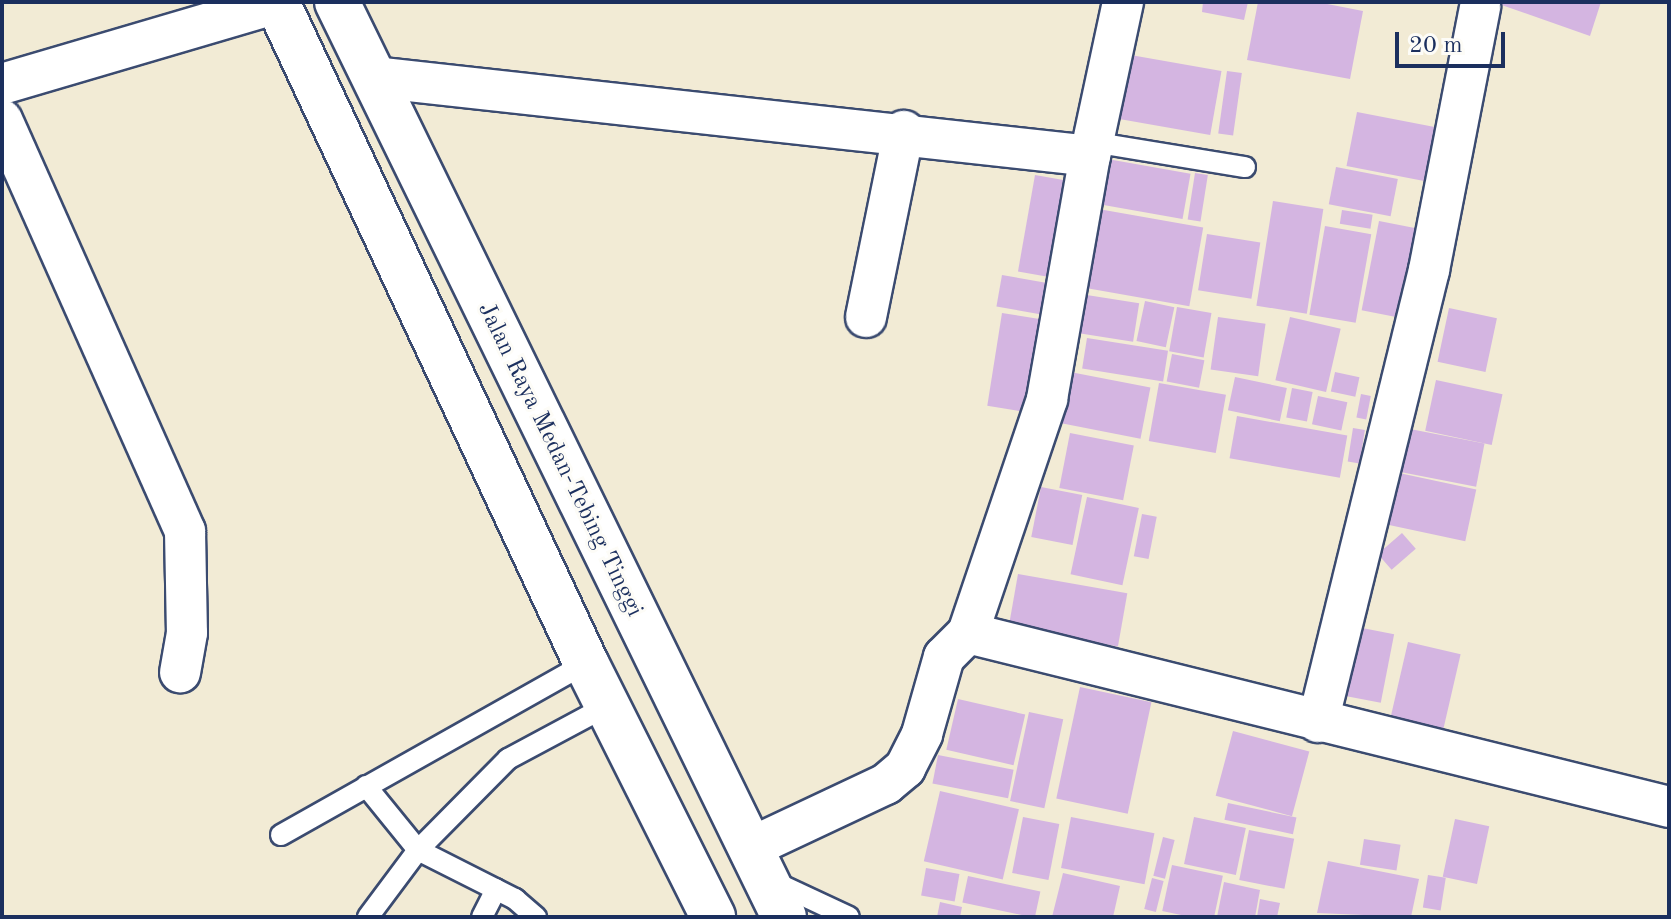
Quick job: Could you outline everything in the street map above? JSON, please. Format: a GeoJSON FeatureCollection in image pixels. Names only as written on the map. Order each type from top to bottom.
{"type":"FeatureCollection","features":[{"type":"Feature","properties":{"kind":"highway"},"geometry":{"type":"LineString","coordinates":[[277,2],[597,684],[713,917]]}},
{"type":"Feature","properties":{"kind":"highway","name":"Jalan Raya Medan-Tebing Tinggi"},"geometry":{"type":"LineString","coordinates":[[337,2],[784,917]]}},
{"type":"Feature","properties":{"kind":"highway"},"geometry":{"type":"LineString","coordinates":[[597,684],[653,653]]}},
{"type":"Feature","properties":{"kind":"street"},"geometry":{"type":"LineString","coordinates":[[2,84],[277,2]]}},
{"type":"Feature","properties":{"kind":"street"},"geometry":{"type":"LineString","coordinates":[[759,863],[886,784],[905,768],[922,734],[944,657],[968,633],[1047,399],[1091,149],[1123,2]]}},
{"type":"Feature","properties":{"kind":"street"},"geometry":{"type":"LineString","coordinates":[[1318,722],[1429,270],[1480,7]]}},
{"type":"Feature","properties":{"kind":"street"},"geometry":{"type":"LineString","coordinates":[[373,77],[1091,149]]}},
{"type":"Feature","properties":{"kind":"street"},"geometry":{"type":"LineString","coordinates":[[2,120],[185,531],[187,633],[180,672]]}},
{"type":"Feature","properties":{"kind":"street"},"geometry":{"type":"LineString","coordinates":[[866,317],[904,131]]}},
{"type":"Feature","properties":{"kind":"street"},"geometry":{"type":"LineString","coordinates":[[968,633],[1669,807]]}},
{"type":"Feature","properties":{"kind":"lane"},"geometry":{"type":"LineString","coordinates":[[1091,149],[1245,167]]}},
{"type":"Feature","properties":{"kind":"lane"},"geometry":{"type":"LineString","coordinates":[[281,835],[366,786],[597,684]]}},
{"type":"Feature","properties":{"kind":"lane"},"geometry":{"type":"LineString","coordinates":[[368,917],[418,850],[508,759],[597,684]]}},
{"type":"Feature","properties":{"kind":"lane"},"geometry":{"type":"LineString","coordinates":[[366,786],[418,850],[496,889],[536,917]]}},
{"type":"Feature","properties":{"kind":"lane"},"geometry":{"type":"LineString","coordinates":[[759,863],[849,917]]}},
{"type":"Feature","properties":{"kind":"lane"},"geometry":{"type":"LineString","coordinates":[[482,917],[496,889]]}},
{"type":"Feature","properties":{"kind":"building"},"geometry":{"type":"Polygon","coordinates":[[[1203,2],[1248,2],[1244,20],[1202,12],[1203,2]]]}},
{"type":"Feature","properties":{"kind":"building"},"geometry":{"type":"Polygon","coordinates":[[[1258,2],[1317,2],[1363,11],[1350,79],[1247,60],[1258,2]]]}},
{"type":"Feature","properties":{"kind":"building"},"geometry":{"type":"Polygon","coordinates":[[[1493,2],[1601,2],[1590,36],[1493,2]]]}},
{"type":"Feature","properties":{"kind":"building"},"geometry":{"type":"Polygon","coordinates":[[[1125,54],[1222,71],[1210,135],[1114,118],[1125,54]]]}},
{"type":"Feature","properties":{"kind":"building"},"geometry":{"type":"Polygon","coordinates":[[[1227,71],[1242,73],[1233,135],[1218,133],[1227,71]]]}},
{"type":"Feature","properties":{"kind":"building"},"geometry":{"type":"Polygon","coordinates":[[[1357,112],[1438,128],[1428,182],[1347,166],[1357,112]]]}},
{"type":"Feature","properties":{"kind":"building"},"geometry":{"type":"Polygon","coordinates":[[[1096,157],[1191,174],[1183,219],[1088,202],[1096,157]]]}},
{"type":"Feature","properties":{"kind":"building"},"geometry":{"type":"Polygon","coordinates":[[[1336,167],[1398,179],[1391,216],[1329,204],[1336,167]]]}},
{"type":"Feature","properties":{"kind":"building"},"geometry":{"type":"Polygon","coordinates":[[[1195,173],[1208,175],[1200,221],[1188,219],[1195,173]]]}},
{"type":"Feature","properties":{"kind":"building"},"geometry":{"type":"Polygon","coordinates":[[[1035,175],[1080,183],[1063,279],[1018,272],[1035,175]]]}},
{"type":"Feature","properties":{"kind":"building"},"geometry":{"type":"Polygon","coordinates":[[[1273,201],[1323,209],[1307,314],[1256,306],[1273,201]]]}},
{"type":"Feature","properties":{"kind":"building"},"geometry":{"type":"Polygon","coordinates":[[[1087,207],[1203,227],[1189,306],[1073,286],[1087,207]]]}},
{"type":"Feature","properties":{"kind":"building"},"geometry":{"type":"Polygon","coordinates":[[[1342,210],[1373,215],[1370,229],[1340,224],[1342,210]]]}},
{"type":"Feature","properties":{"kind":"building"},"geometry":{"type":"Polygon","coordinates":[[[1379,221],[1430,231],[1413,320],[1362,310],[1379,221]]]}},
{"type":"Feature","properties":{"kind":"building"},"geometry":{"type":"Polygon","coordinates":[[[1325,226],[1371,234],[1356,323],[1309,315],[1325,226]]]}},
{"type":"Feature","properties":{"kind":"building"},"geometry":{"type":"Polygon","coordinates":[[[1207,234],[1260,242],[1251,299],[1198,290],[1207,234]]]}},
{"type":"Feature","properties":{"kind":"building"},"geometry":{"type":"Polygon","coordinates":[[[1002,275],[1054,284],[1049,316],[996,307],[1002,275]]]}},
{"type":"Feature","properties":{"kind":"building"},"geometry":{"type":"Polygon","coordinates":[[[1074,293],[1139,303],[1133,342],[1068,332],[1074,293]]]}},
{"type":"Feature","properties":{"kind":"building"},"geometry":{"type":"Polygon","coordinates":[[[1145,301],[1174,307],[1166,347],[1136,341],[1145,301]]]}},
{"type":"Feature","properties":{"kind":"building"},"geometry":{"type":"Polygon","coordinates":[[[1177,307],[1211,313],[1204,357],[1169,351],[1177,307]]]}},
{"type":"Feature","properties":{"kind":"building"},"geometry":{"type":"Polygon","coordinates":[[[1449,308],[1497,318],[1485,372],[1438,362],[1449,308]]]}},
{"type":"Feature","properties":{"kind":"building"},"geometry":{"type":"Polygon","coordinates":[[[1002,313],[1050,321],[1036,414],[987,406],[1002,313]]]}},
{"type":"Feature","properties":{"kind":"building"},"geometry":{"type":"Polygon","coordinates":[[[1218,317],[1266,324],[1258,376],[1211,369],[1218,317]]]}},
{"type":"Feature","properties":{"kind":"building"},"geometry":{"type":"Polygon","coordinates":[[[1290,317],[1341,329],[1326,392],[1275,380],[1290,317]]]}},
{"type":"Feature","properties":{"kind":"building"},"geometry":{"type":"Polygon","coordinates":[[[1087,338],[1168,351],[1163,381],[1082,369],[1087,338]]]}},
{"type":"Feature","properties":{"kind":"building"},"geometry":{"type":"Polygon","coordinates":[[[1172,354],[1204,360],[1199,388],[1167,381],[1172,354]]]}},
{"type":"Feature","properties":{"kind":"building"},"geometry":{"type":"Polygon","coordinates":[[[1065,371],[1150,388],[1140,439],[1055,422],[1065,371]]]}},
{"type":"Feature","properties":{"kind":"building"},"geometry":{"type":"Polygon","coordinates":[[[1335,372],[1359,377],[1355,397],[1331,392],[1335,372]]]}},
{"type":"Feature","properties":{"kind":"building"},"geometry":{"type":"Polygon","coordinates":[[[1235,377],[1287,388],[1280,421],[1228,410],[1235,377]]]}},
{"type":"Feature","properties":{"kind":"building"},"geometry":{"type":"Polygon","coordinates":[[[1436,380],[1503,394],[1492,445],[1425,431],[1436,380]]]}},
{"type":"Feature","properties":{"kind":"building"},"geometry":{"type":"Polygon","coordinates":[[[1159,383],[1226,395],[1216,453],[1149,441],[1159,383]]]}},
{"type":"Feature","properties":{"kind":"building"},"geometry":{"type":"Polygon","coordinates":[[[1292,388],[1313,392],[1307,421],[1286,417],[1292,388]]]}},
{"type":"Feature","properties":{"kind":"building"},"geometry":{"type":"Polygon","coordinates":[[[1361,394],[1371,396],[1366,419],[1356,418],[1361,394]]]}},
{"type":"Feature","properties":{"kind":"building"},"geometry":{"type":"Polygon","coordinates":[[[1318,396],[1347,402],[1341,431],[1312,424],[1318,396]]]}},
{"type":"Feature","properties":{"kind":"building"},"geometry":{"type":"Polygon","coordinates":[[[1237,416],[1347,435],[1340,478],[1230,458],[1237,416]]]}},
{"type":"Feature","properties":{"kind":"building"},"geometry":{"type":"Polygon","coordinates":[[[1353,428],[1365,430],[1360,463],[1348,462],[1353,428]]]}},
{"type":"Feature","properties":{"kind":"building"},"geometry":{"type":"Polygon","coordinates":[[[1405,428],[1485,443],[1476,487],[1397,471],[1405,428]]]}},
{"type":"Feature","properties":{"kind":"building"},"geometry":{"type":"Polygon","coordinates":[[[1070,433],[1134,445],[1123,500],[1059,488],[1070,433]]]}},
{"type":"Feature","properties":{"kind":"building"},"geometry":{"type":"Polygon","coordinates":[[[1399,473],[1476,489],[1465,541],[1388,525],[1399,473]]]}},
{"type":"Feature","properties":{"kind":"building"},"geometry":{"type":"Polygon","coordinates":[[[1041,487],[1082,495],[1072,545],[1031,537],[1041,487]]]}},
{"type":"Feature","properties":{"kind":"building"},"geometry":{"type":"Polygon","coordinates":[[[1087,497],[1139,508],[1122,585],[1071,574],[1087,497]]]}},
{"type":"Feature","properties":{"kind":"building"},"geometry":{"type":"Polygon","coordinates":[[[1142,514],[1157,517],[1149,559],[1134,556],[1142,514]]]}},
{"type":"Feature","properties":{"kind":"building"},"geometry":{"type":"Polygon","coordinates":[[[1402,533],[1416,549],[1392,570],[1378,554],[1402,533]]]}},
{"type":"Feature","properties":{"kind":"building"},"geometry":{"type":"Polygon","coordinates":[[[1018,574],[1127,593],[1118,646],[1009,627],[1018,574]]]}},
{"type":"Feature","properties":{"kind":"building"},"geometry":{"type":"Polygon","coordinates":[[[1347,625],[1394,634],[1381,703],[1334,694],[1347,625]]]}},
{"type":"Feature","properties":{"kind":"building"},"geometry":{"type":"Polygon","coordinates":[[[1408,642],[1461,654],[1441,739],[1388,727],[1408,642]]]}},
{"type":"Feature","properties":{"kind":"building"},"geometry":{"type":"Polygon","coordinates":[[[1080,687],[1151,702],[1128,814],[1056,799],[1080,687]]]}},
{"type":"Feature","properties":{"kind":"building"},"geometry":{"type":"Polygon","coordinates":[[[958,699],[1025,715],[1014,765],[946,750],[958,699]]]}},
{"type":"Feature","properties":{"kind":"building"},"geometry":{"type":"Polygon","coordinates":[[[1029,712],[1063,719],[1044,808],[1010,801],[1029,712]]]}},
{"type":"Feature","properties":{"kind":"building"},"geometry":{"type":"Polygon","coordinates":[[[1233,731],[1309,751],[1292,816],[1216,796],[1233,731]]]}},
{"type":"Feature","properties":{"kind":"building"},"geometry":{"type":"Polygon","coordinates":[[[938,755],[1014,770],[1008,798],[932,783],[938,755]]]}},
{"type":"Feature","properties":{"kind":"building"},"geometry":{"type":"Polygon","coordinates":[[[940,791],[1019,809],[1003,879],[924,861],[940,791]]]}},
{"type":"Feature","properties":{"kind":"building"},"geometry":{"type":"Polygon","coordinates":[[[1228,803],[1296,818],[1293,834],[1224,820],[1228,803]]]}},
{"type":"Feature","properties":{"kind":"building"},"geometry":{"type":"Polygon","coordinates":[[[1023,817],[1059,824],[1048,880],[1012,873],[1023,817]]]}},
{"type":"Feature","properties":{"kind":"building"},"geometry":{"type":"Polygon","coordinates":[[[1071,817],[1154,833],[1145,884],[1061,868],[1071,817]]]}},
{"type":"Feature","properties":{"kind":"building"},"geometry":{"type":"Polygon","coordinates":[[[1194,817],[1246,828],[1236,875],[1184,864],[1194,817]]]}},
{"type":"Feature","properties":{"kind":"building"},"geometry":{"type":"Polygon","coordinates":[[[1455,819],[1489,826],[1477,884],[1443,877],[1455,819]]]}},
{"type":"Feature","properties":{"kind":"building"},"geometry":{"type":"Polygon","coordinates":[[[1249,830],[1294,839],[1284,889],[1239,880],[1249,830]]]}},
{"type":"Feature","properties":{"kind":"building"},"geometry":{"type":"Polygon","coordinates":[[[1163,837],[1175,840],[1165,879],[1153,876],[1163,837]]]}},
{"type":"Feature","properties":{"kind":"building"},"geometry":{"type":"Polygon","coordinates":[[[1364,839],[1401,845],[1396,870],[1360,865],[1364,839]]]}},
{"type":"Feature","properties":{"kind":"building"},"geometry":{"type":"Polygon","coordinates":[[[1328,861],[1419,879],[1411,917],[1317,913],[1328,861]]]}},
{"type":"Feature","properties":{"kind":"building"},"geometry":{"type":"Polygon","coordinates":[[[1172,865],[1223,876],[1214,917],[1191,917],[1162,911],[1172,865]]]}},
{"type":"Feature","properties":{"kind":"building"},"geometry":{"type":"Polygon","coordinates":[[[926,868],[959,874],[955,901],[921,896],[926,868]]]}},
{"type":"Feature","properties":{"kind":"building"},"geometry":{"type":"Polygon","coordinates":[[[1063,873],[1120,886],[1113,917],[1052,917],[1063,873]]]}},
{"type":"Feature","properties":{"kind":"building"},"geometry":{"type":"Polygon","coordinates":[[[1428,875],[1446,878],[1441,910],[1423,908],[1428,875]]]}},
{"type":"Feature","properties":{"kind":"building"},"geometry":{"type":"Polygon","coordinates":[[[968,876],[1040,891],[1035,917],[962,902],[968,876]]]}},
{"type":"Feature","properties":{"kind":"building"},"geometry":{"type":"Polygon","coordinates":[[[1152,878],[1164,881],[1156,912],[1144,909],[1152,878]]]}},
{"type":"Feature","properties":{"kind":"building"},"geometry":{"type":"Polygon","coordinates":[[[1224,882],[1260,890],[1255,917],[1217,917],[1224,882]]]}},
{"type":"Feature","properties":{"kind":"building"},"geometry":{"type":"Polygon","coordinates":[[[1260,899],[1280,903],[1277,917],[1257,917],[1260,899]]]}},
{"type":"Feature","properties":{"kind":"building"},"geometry":{"type":"Polygon","coordinates":[[[940,902],[962,907],[960,917],[937,917],[940,902]]]}}]}
